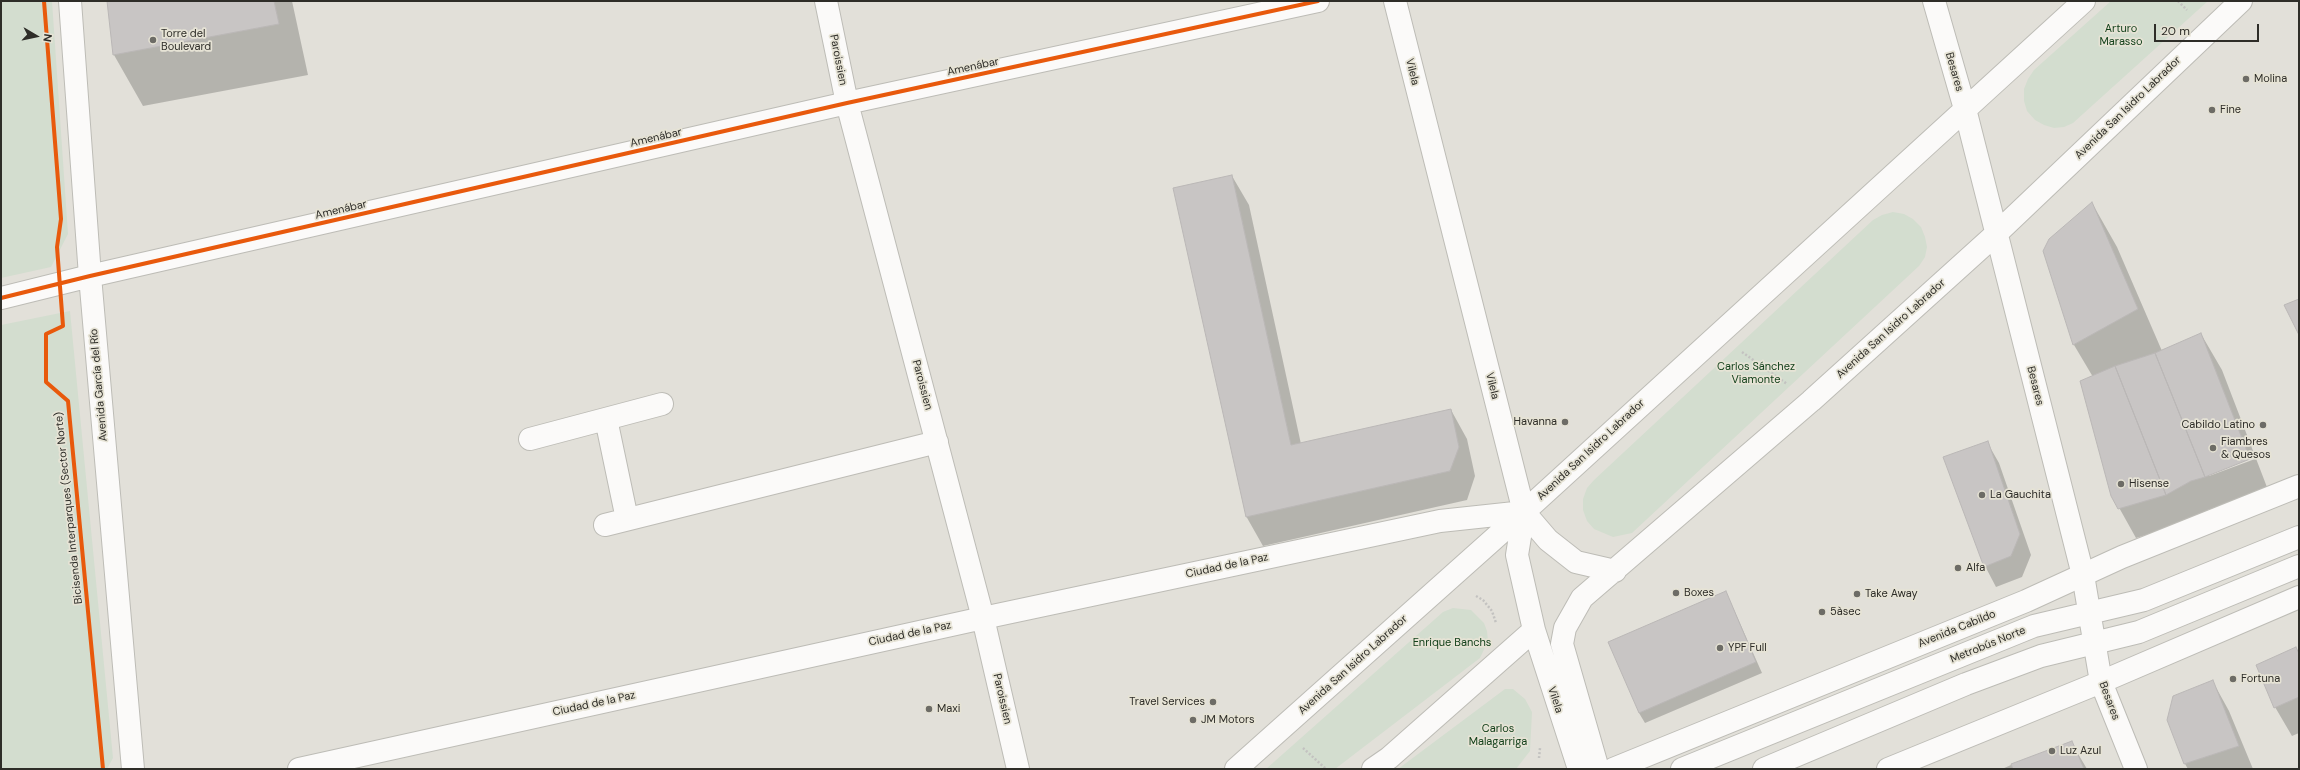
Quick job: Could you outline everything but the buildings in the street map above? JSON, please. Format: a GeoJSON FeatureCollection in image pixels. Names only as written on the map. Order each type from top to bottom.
{"type":"FeatureCollection","features":[{"type":"Feature","properties":{"kind":"street","name":"Avenida García del Río"},"geometry":{"type":"LineString","coordinates":[[70,1],[90,276],[133,769]]}},
{"type":"Feature","properties":{"kind":"street","name":"Paroissien"},"geometry":{"type":"LineString","coordinates":[[826,1],[847,103],[983,618],[1018,769]]}},
{"type":"Feature","properties":{"kind":"street","name":"Amenábar"},"geometry":{"type":"LineString","coordinates":[[1,298],[90,276],[847,103],[1318,1]]}},
{"type":"Feature","properties":{"kind":"street","name":"Vilela"},"geometry":{"type":"LineString","coordinates":[[1395,1],[1524,512],[1517,554],[1534,630],[1542,661],[1579,769]]}},
{"type":"Feature","properties":{"kind":"street","name":"Besares"},"geometry":{"type":"LineString","coordinates":[[1934,1],[1965,109],[2083,575],[2088,613],[2101,682],[2136,769]]}},
{"type":"Feature","properties":{"kind":"street","name":"Avenida San Isidro Labrador"},"geometry":{"type":"LineString","coordinates":[[1236,769],[1524,512],[2084,1]]}},
{"type":"Feature","properties":{"kind":"street","name":"Avenida San Isidro Labrador"},"geometry":{"type":"LineString","coordinates":[[1615,571],[1811,401],[1996,234],[2241,1]]}},
{"type":"Feature","properties":{"kind":"street"},"geometry":{"type":"LineString","coordinates":[[530,439],[662,404]]}},
{"type":"Feature","properties":{"kind":"street"},"geometry":{"type":"LineString","coordinates":[[606,419],[627,519]]}},
{"type":"Feature","properties":{"kind":"street"},"geometry":{"type":"LineString","coordinates":[[605,525],[937,442]]}},
{"type":"Feature","properties":{"kind":"street","name":"Avenida Cabildo"},"geometry":{"type":"LineString","coordinates":[[1614,769],[2026,601],[2122,557],[2299,486]]}},
{"type":"Feature","properties":{"kind":"street"},"geometry":{"type":"LineString","coordinates":[[1524,512],[1548,540],[1576,562],[1615,571]]}},
{"type":"Feature","properties":{"kind":"street","name":"Ciudad de la Paz"},"geometry":{"type":"LineString","coordinates":[[299,769],[983,618],[1440,521],[1524,512]]}},
{"type":"Feature","properties":{"kind":"street","name":"Metrobús Norte"},"geometry":{"type":"LineString","coordinates":[[1682,769],[2034,626],[2144,600],[2299,537]]}},
{"type":"Feature","properties":{"kind":"street"},"geometry":{"type":"LineString","coordinates":[[1764,769],[1972,682],[2041,656],[2139,632],[2299,566]]}},
{"type":"Feature","properties":{"kind":"street","name":"Vilela"},"geometry":{"type":"LineString","coordinates":[[1598,769],[1562,644],[1565,628],[1582,598],[1615,571]]}},
{"type":"Feature","properties":{"kind":"street"},"geometry":{"type":"LineString","coordinates":[[1888,769],[2101,682],[2299,597]]}},
{"type":"Feature","properties":{"kind":"street"},"geometry":{"type":"LineString","coordinates":[[1373,769],[1389,758],[1534,630]]}},
{"type":"Feature","properties":{"kind":"path"},"geometry":{"type":"LineString","coordinates":[[1717,335],[1811,401]]}},
{"type":"Feature","properties":{"kind":"green space"},"geometry":{"type":"Polygon","coordinates":[[[1,1],[52,1],[68,234],[51,267],[1,278],[1,1]]]}},
{"type":"Feature","properties":{"kind":"green space","name":"Arturo Marasso"},"geometry":{"type":"Polygon","coordinates":[[[2111,1],[2208,1],[2073,123],[2064,127],[2054,128],[2035,120],[2027,111],[2024,101],[2024,89],[2028,79],[2034,70],[2111,1]]]}},
{"type":"Feature","properties":{"kind":"green space","name":"Carlos Sánchez Viamonte"},"geometry":{"type":"Polygon","coordinates":[[[1893,212],[1904,214],[1913,219],[1921,227],[1927,247],[1925,257],[1919,266],[1632,533],[1613,537],[1594,529],[1587,521],[1583,510],[1583,499],[1587,488],[1594,480],[1873,220],[1882,215],[1893,212]]]}},
{"type":"Feature","properties":{"kind":"green space"},"geometry":{"type":"Polygon","coordinates":[[[70,311],[113,758],[107,769],[1,769],[1,325],[70,311]]]}},
{"type":"Feature","properties":{"kind":"green space","name":"Enrique Banchs"},"geometry":{"type":"Polygon","coordinates":[[[1453,608],[1471,610],[1484,623],[1488,641],[1480,658],[1335,769],[1266,769],[1443,612],[1453,608]]]}},
{"type":"Feature","properties":{"kind":"green space","name":"Carlos Malagarriga"},"geometry":{"type":"Polygon","coordinates":[[[1505,689],[1513,689],[1525,699],[1532,712],[1530,751],[1516,769],[1398,769],[1505,689]]]}},
{"type":"Feature","properties":{"kind":"cycle path","name":"Bicisenda Interparques (Sector Norte)"},"geometry":{"type":"LineString","coordinates":[[44,1],[61,219],[57,247],[63,326],[46,334],[46,382],[68,401],[103,769]]}},
{"type":"Feature","properties":{"kind":"cycle path"},"geometry":{"type":"LineString","coordinates":[[1,298],[90,276],[847,103],[1318,1]]}},
{"type":"Feature","properties":{"kind":"place","name":"Torre del Boulevard"},"geometry":{"type":"Point","coordinates":[153,40]}},
{"type":"Feature","properties":{"kind":"place","name":"Molina"},"geometry":{"type":"Point","coordinates":[2246,79]}},
{"type":"Feature","properties":{"kind":"place","name":"Fine"},"geometry":{"type":"Point","coordinates":[2212,110]}},
{"type":"Feature","properties":{"kind":"place","name":"Havanna"},"geometry":{"type":"Point","coordinates":[1565,422]}},
{"type":"Feature","properties":{"kind":"place","name":"Cabildo Latino"},"geometry":{"type":"Point","coordinates":[2263,425]}},
{"type":"Feature","properties":{"kind":"place","name":"Fiambres & Quesos"},"geometry":{"type":"Point","coordinates":[2213,448]}},
{"type":"Feature","properties":{"kind":"place","name":"Hisense"},"geometry":{"type":"Point","coordinates":[2121,484]}},
{"type":"Feature","properties":{"kind":"place","name":"La Gauchita"},"geometry":{"type":"Point","coordinates":[1982,495]}},
{"type":"Feature","properties":{"kind":"place","name":"Alfa"},"geometry":{"type":"Point","coordinates":[1958,568]}},
{"type":"Feature","properties":{"kind":"place","name":"Boxes"},"geometry":{"type":"Point","coordinates":[1676,593]}},
{"type":"Feature","properties":{"kind":"place","name":"Take Away"},"geometry":{"type":"Point","coordinates":[1857,594]}},
{"type":"Feature","properties":{"kind":"place","name":"5àsec"},"geometry":{"type":"Point","coordinates":[1822,612]}},
{"type":"Feature","properties":{"kind":"place","name":"YPF Full"},"geometry":{"type":"Point","coordinates":[1720,648]}},
{"type":"Feature","properties":{"kind":"place","name":"Fortuna"},"geometry":{"type":"Point","coordinates":[2233,679]}},
{"type":"Feature","properties":{"kind":"place","name":"Travel Services"},"geometry":{"type":"Point","coordinates":[1213,702]}},
{"type":"Feature","properties":{"kind":"place","name":"Maxi"},"geometry":{"type":"Point","coordinates":[929,709]}},
{"type":"Feature","properties":{"kind":"place","name":"JM Motors"},"geometry":{"type":"Point","coordinates":[1193,720]}},
{"type":"Feature","properties":{"kind":"place","name":"Luz Azul"},"geometry":{"type":"Point","coordinates":[2052,751]}}]}
